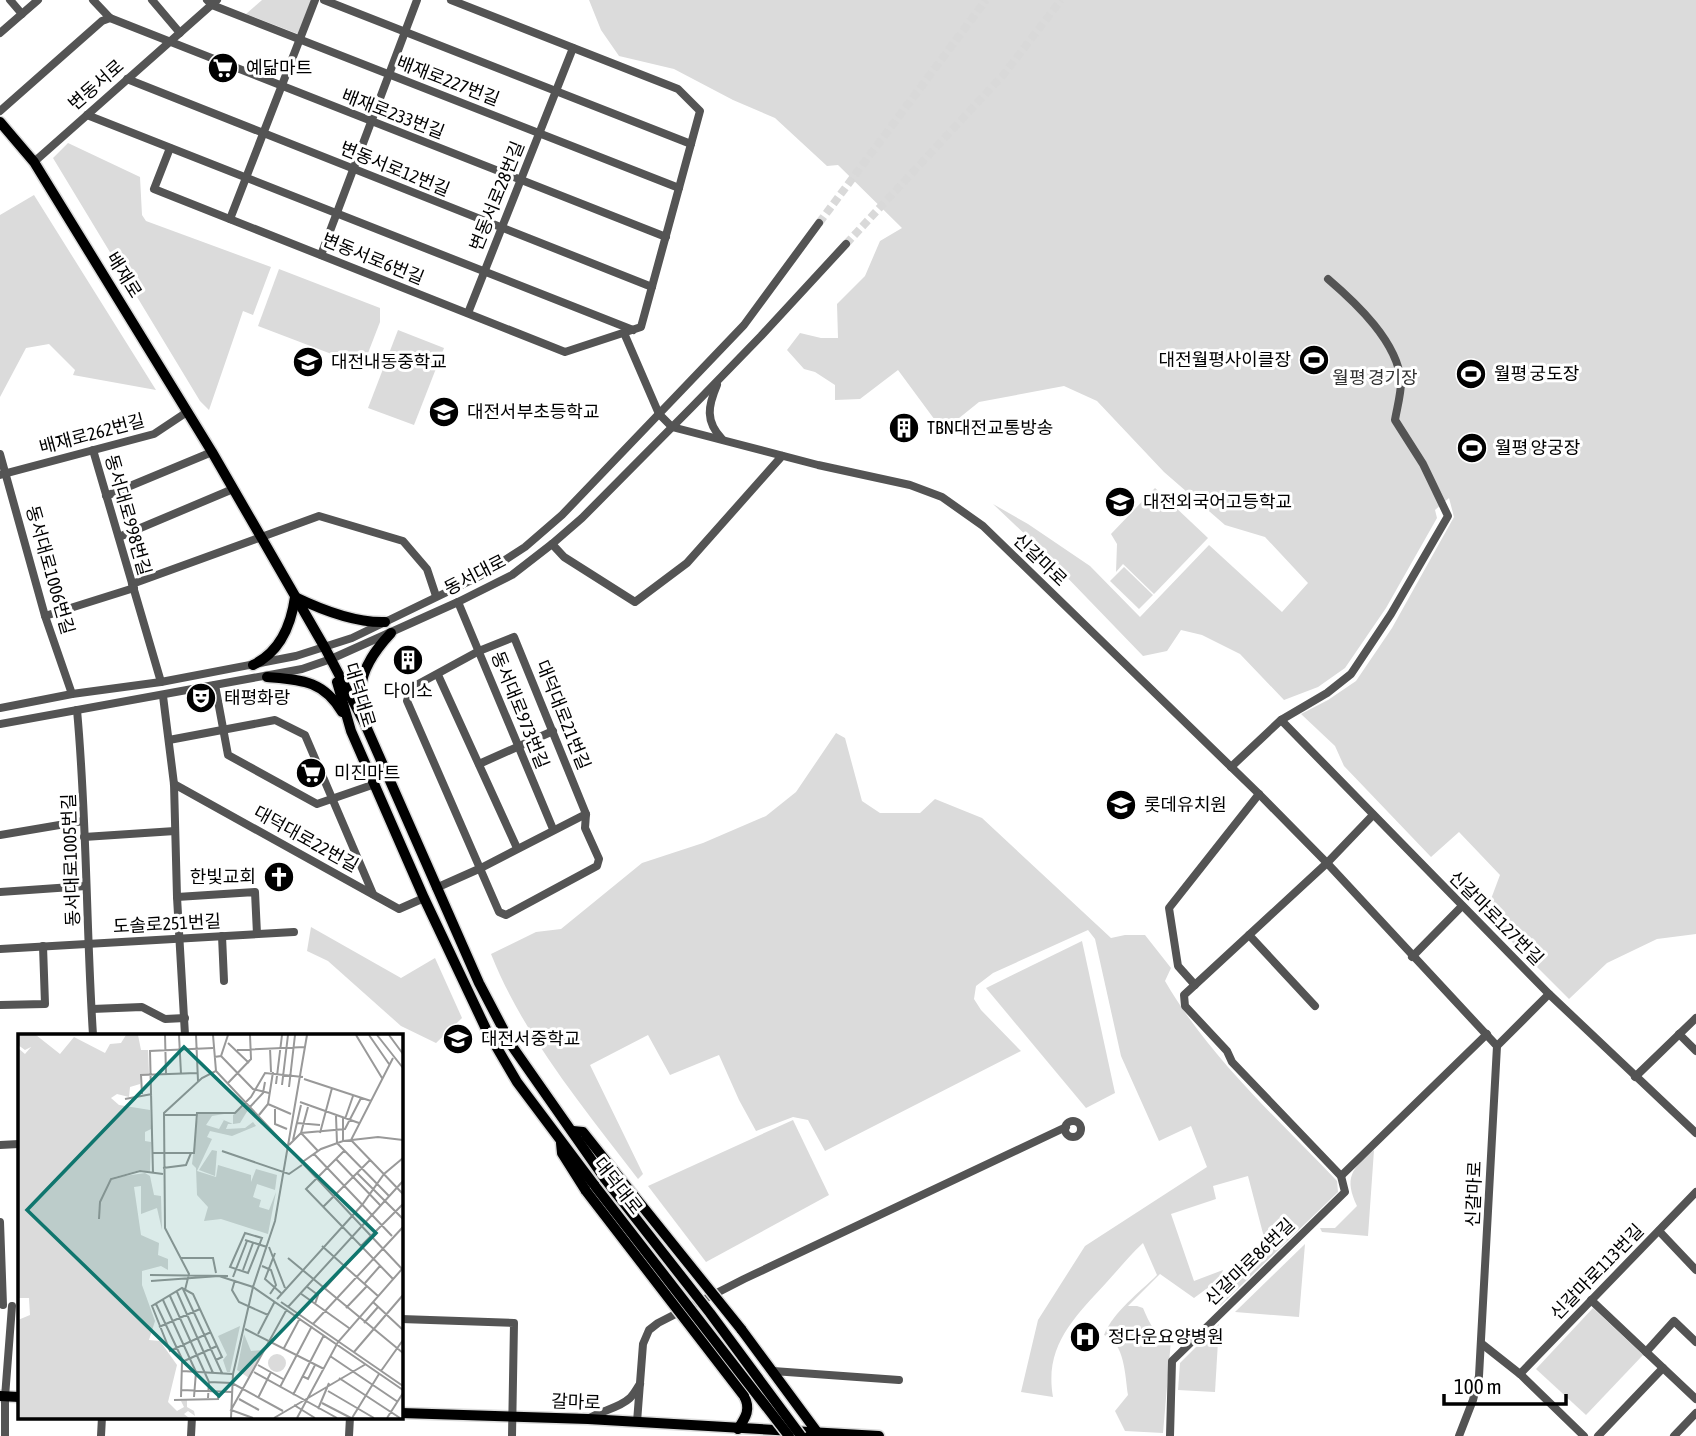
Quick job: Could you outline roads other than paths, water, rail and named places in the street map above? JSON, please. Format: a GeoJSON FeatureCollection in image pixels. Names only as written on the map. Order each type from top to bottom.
{"type":"FeatureCollection","features":[{"type":"Feature","properties":{"kind":"main road","name":"배재로"},"geometry":{"type":"LineString","coordinates":[[0,122],[34,162],[212,452],[331,659]]}},
{"type":"Feature","properties":{"kind":"main road"},"geometry":{"type":"LineString","coordinates":[[253,664],[265,659],[276,649],[293,612],[295,597],[313,606],[359,620],[385,622]]}},
{"type":"Feature","properties":{"kind":"main road"},"geometry":{"type":"LineString","coordinates":[[365,724],[361,689],[363,679],[374,651],[391,633]]}},
{"type":"Feature","properties":{"kind":"main road","name":"대덕대로"},"geometry":{"type":"LineString","coordinates":[[331,659],[365,724],[479,983],[512,1046],[573,1131],[600,1182],[783,1434]]}},
{"type":"Feature","properties":{"kind":"main road","name":"대덕대로"},"geometry":{"type":"LineString","coordinates":[[331,659],[351,731],[466,990],[500,1055],[536,1109],[710,1313],[801,1436]]}},
{"type":"Feature","properties":{"kind":"main road"},"geometry":{"type":"LineString","coordinates":[[267,677],[301,680],[318,686],[333,697],[351,731]]}},
{"type":"Feature","properties":{"kind":"main road"},"geometry":{"type":"LineString","coordinates":[[600,1182],[741,1329],[819,1435]]}},
{"type":"Feature","properties":{"kind":"main road"},"geometry":{"type":"LineString","coordinates":[[600,1182],[744,1396],[748,1404],[747,1413],[738,1429]]}},
{"type":"Feature","properties":{"kind":"main road","name":"갈마로"},"geometry":{"type":"LineString","coordinates":[[402,1413],[588,1419],[738,1429],[750,1433],[878,1436]]}},
{"type":"Feature","properties":{"kind":"main road"},"geometry":{"type":"LineString","coordinates":[[643,1423],[646,1436]]}},
{"type":"Feature","properties":{"kind":"street"},"geometry":{"type":"LineString","coordinates":[[10,0],[22,14]]}},
{"type":"Feature","properties":{"kind":"street"},"geometry":{"type":"LineString","coordinates":[[0,33],[38,0]]}},
{"type":"Feature","properties":{"kind":"street","name":"배재로233번길"},"geometry":{"type":"LineString","coordinates":[[93,0],[110,18],[169,43],[666,237]]}},
{"type":"Feature","properties":{"kind":"street"},"geometry":{"type":"LineString","coordinates":[[152,0],[180,33]]}},
{"type":"Feature","properties":{"kind":"street"},"geometry":{"type":"LineString","coordinates":[[230,219],[315,0]]}},
{"type":"Feature","properties":{"kind":"street"},"geometry":{"type":"LineString","coordinates":[[324,0],[691,144]]}},
{"type":"Feature","properties":{"kind":"street"},"geometry":{"type":"LineString","coordinates":[[321,255],[417,0]]}},
{"type":"Feature","properties":{"kind":"street"},"geometry":{"type":"LineString","coordinates":[[451,0],[678,89],[700,111],[641,327],[629,331],[659,414],[672,427]]}},
{"type":"Feature","properties":{"kind":"street","name":"변동서로"},"geometry":{"type":"LineString","coordinates":[[34,162],[212,2]]}},
{"type":"Feature","properties":{"kind":"street","name":"배재로227번길"},"geometry":{"type":"LineString","coordinates":[[212,2],[299,39],[679,188]]}},
{"type":"Feature","properties":{"kind":"street"},"geometry":{"type":"LineString","coordinates":[[0,111],[102,21],[110,18]]}},
{"type":"Feature","properties":{"kind":"street","name":"변동서로28번길"},"geometry":{"type":"LineString","coordinates":[[468,313],[573,48]]}},
{"type":"Feature","properties":{"kind":"street","name":"변동서로12번길"},"geometry":{"type":"LineString","coordinates":[[127,79],[652,287]]}},
{"type":"Feature","properties":{"kind":"street","name":"변동서로6번길"},"geometry":{"type":"LineString","coordinates":[[87,115],[485,271],[629,331]]}},
{"type":"Feature","properties":{"kind":"street","name":"변동서로6번길"},"geometry":{"type":"LineString","coordinates":[[170,148],[154,189],[565,352],[629,331]]}},
{"type":"Feature","properties":{"kind":"street","name":"동서대로"},"geometry":{"type":"LineString","coordinates":[[0,708],[72,694],[161,682],[325,648],[480,576],[525,548],[562,515],[659,414],[744,325],[819,223]]}},
{"type":"Feature","properties":{"kind":"street","name":"동서대로"},"geometry":{"type":"LineString","coordinates":[[0,724],[267,677],[331,659],[512,575],[582,518],[720,378],[846,244]]}},
{"type":"Feature","properties":{"kind":"street"},"geometry":{"type":"LineString","coordinates":[[1231,767],[1281,720],[1351,674],[1391,614],[1448,516],[1423,464],[1395,420],[1401,381],[1394,357],[1374,322],[1355,301],[1328,279]]}},
{"type":"Feature","properties":{"kind":"street"},"geometry":{"type":"LineString","coordinates":[[720,378],[709,403],[708,414],[714,431],[724,441]]}},
{"type":"Feature","properties":{"kind":"street","name":"배재로262번길"},"geometry":{"type":"LineString","coordinates":[[3,475],[154,434],[187,412]]}},
{"type":"Feature","properties":{"kind":"street","name":"신갈마로"},"geometry":{"type":"LineString","coordinates":[[672,427],[782,456],[897,481],[943,497],[983,526],[1259,794],[1497,1046],[1479,1376],[1459,1436]]}},
{"type":"Feature","properties":{"kind":"street","name":"동서대로998번길"},"geometry":{"type":"LineString","coordinates":[[93,450],[161,682]]}},
{"type":"Feature","properties":{"kind":"street"},"geometry":{"type":"LineString","coordinates":[[106,496],[212,452]]}},
{"type":"Feature","properties":{"kind":"street","name":"동서대로1006번길"},"geometry":{"type":"LineString","coordinates":[[0,454],[3,475],[45,616],[72,694]]}},
{"type":"Feature","properties":{"kind":"street"},"geometry":{"type":"LineString","coordinates":[[552,544],[564,557],[635,602],[687,563],[782,456]]}},
{"type":"Feature","properties":{"kind":"street"},"geometry":{"type":"LineString","coordinates":[[118,537],[233,489]]}},
{"type":"Feature","properties":{"kind":"street"},"geometry":{"type":"LineString","coordinates":[[133,586],[319,516],[403,541],[427,569],[436,596]]}},
{"type":"Feature","properties":{"kind":"street","name":"동서대로998번길"},"geometry":{"type":"LineString","coordinates":[[45,616],[133,586]]}},
{"type":"Feature","properties":{"kind":"street","name":"동서대로973번길"},"geometry":{"type":"LineString","coordinates":[[458,602],[553,829]]}},
{"type":"Feature","properties":{"kind":"street","name":"대덕대로21번길"},"geometry":{"type":"LineString","coordinates":[[514,637],[586,814],[585,828],[599,859],[597,866],[506,915],[499,912],[407,701],[411,688],[479,651],[514,637]]}},
{"type":"Feature","properties":{"kind":"street"},"geometry":{"type":"LineString","coordinates":[[438,675],[517,848]]}},
{"type":"Feature","properties":{"kind":"street"},"geometry":{"type":"LineString","coordinates":[[215,685],[228,755],[317,804],[375,784]]}},
{"type":"Feature","properties":{"kind":"street"},"geometry":{"type":"LineString","coordinates":[[163,696],[174,784],[177,897],[186,1034]]}},
{"type":"Feature","properties":{"kind":"street","name":"동서대로1005번길"},"geometry":{"type":"LineString","coordinates":[[77,710],[84,779],[83,821],[93,1034]]}},
{"type":"Feature","properties":{"kind":"street"},"geometry":{"type":"LineString","coordinates":[[169,740],[275,720],[305,735],[373,894]]}},
{"type":"Feature","properties":{"kind":"street","name":"신갈마로127번길"},"geometry":{"type":"LineString","coordinates":[[1281,720],[1549,994],[1696,1133]]}},
{"type":"Feature","properties":{"kind":"street"},"geometry":{"type":"LineString","coordinates":[[479,764],[553,731]]}},
{"type":"Feature","properties":{"kind":"street","name":"대덕대로22번길"},"geometry":{"type":"LineString","coordinates":[[174,784],[399,909],[424,898]]}},
{"type":"Feature","properties":{"kind":"street"},"geometry":{"type":"LineString","coordinates":[[1195,985],[1178,966],[1169,908],[1259,794]]}},
{"type":"Feature","properties":{"kind":"street"},"geometry":{"type":"LineString","coordinates":[[436,888],[586,814]]}},
{"type":"Feature","properties":{"kind":"street"},"geometry":{"type":"LineString","coordinates":[[1373,816],[1327,863],[1184,995],[1185,1006],[1227,1051],[1233,1062],[1341,1176],[1487,1034]]}},
{"type":"Feature","properties":{"kind":"street"},"geometry":{"type":"LineString","coordinates":[[0,835],[83,821]]}},
{"type":"Feature","properties":{"kind":"street"},"geometry":{"type":"LineString","coordinates":[[84,837],[175,831]]}},
{"type":"Feature","properties":{"kind":"street"},"geometry":{"type":"LineString","coordinates":[[0,892],[86,886]]}},
{"type":"Feature","properties":{"kind":"street"},"geometry":{"type":"LineString","coordinates":[[177,897],[255,892],[257,934]]}},
{"type":"Feature","properties":{"kind":"street"},"geometry":{"type":"LineString","coordinates":[[1412,957],[1462,906]]}},
{"type":"Feature","properties":{"kind":"street","name":"도솔로251번길"},"geometry":{"type":"LineString","coordinates":[[0,949],[294,932]]}},
{"type":"Feature","properties":{"kind":"street"},"geometry":{"type":"LineString","coordinates":[[1249,935],[1315,1006]]}},
{"type":"Feature","properties":{"kind":"street"},"geometry":{"type":"LineString","coordinates":[[222,936],[224,981]]}},
{"type":"Feature","properties":{"kind":"street"},"geometry":{"type":"LineString","coordinates":[[0,1005],[44,1004],[43,946]]}},
{"type":"Feature","properties":{"kind":"street"},"geometry":{"type":"LineString","coordinates":[[1497,1046],[1549,994]]}},
{"type":"Feature","properties":{"kind":"street"},"geometry":{"type":"LineString","coordinates":[[92,1009],[142,1007],[165,1019],[184,1018]]}},
{"type":"Feature","properties":{"kind":"street"},"geometry":{"type":"LineString","coordinates":[[1635,1077],[1696,1018]]}},
{"type":"Feature","properties":{"kind":"street"},"geometry":{"type":"LineString","coordinates":[[1679,1034],[1696,1051]]}},
{"type":"Feature","properties":{"kind":"street"},"geometry":{"type":"LineString","coordinates":[[643,1423],[640,1384],[643,1344],[649,1330],[669,1316],[1066,1127]]}},
{"type":"Feature","properties":{"kind":"street"},"geometry":{"type":"LineString","coordinates":[[0,1145],[18,1144]]}},
{"type":"Feature","properties":{"kind":"street","name":"신갈마로86번길"},"geometry":{"type":"LineString","coordinates":[[1170,1436],[1172,1361],[1345,1192],[1341,1176]]}},
{"type":"Feature","properties":{"kind":"street","name":"신갈마로113번길"},"geometry":{"type":"LineString","coordinates":[[1520,1374],[1696,1192]]}},
{"type":"Feature","properties":{"kind":"street"},"geometry":{"type":"LineString","coordinates":[[0,1222],[9,1305],[3,1397],[5,1436]]}},
{"type":"Feature","properties":{"kind":"street"},"geometry":{"type":"LineString","coordinates":[[1659,1231],[1696,1270]]}},
{"type":"Feature","properties":{"kind":"street"},"geometry":{"type":"LineString","coordinates":[[1591,1300],[1696,1399]]}},
{"type":"Feature","properties":{"kind":"street"},"geometry":{"type":"LineString","coordinates":[[402,1319],[514,1323],[512,1436]]}},
{"type":"Feature","properties":{"kind":"street"},"geometry":{"type":"LineString","coordinates":[[1646,1352],[1674,1321],[1696,1342]]}},
{"type":"Feature","properties":{"kind":"street"},"geometry":{"type":"LineString","coordinates":[[1482,1344],[1520,1374],[1584,1436]]}},
{"type":"Feature","properties":{"kind":"street"},"geometry":{"type":"LineString","coordinates":[[1598,1436],[1663,1368]]}},
{"type":"Feature","properties":{"kind":"street"},"geometry":{"type":"LineString","coordinates":[[773,1371],[899,1380]]}},
{"type":"Feature","properties":{"kind":"street"},"geometry":{"type":"LineString","coordinates":[[588,1419],[629,1399],[640,1384]]}},
{"type":"Feature","properties":{"kind":"street"},"geometry":{"type":"LineString","coordinates":[[1674,1436],[1696,1413]]}},
{"type":"Feature","properties":{"kind":"street"},"geometry":{"type":"LineString","coordinates":[[101,1436],[102,1418]]}},
{"type":"Feature","properties":{"kind":"street"},"geometry":{"type":"LineString","coordinates":[[191,1436],[192,1418]]}},
{"type":"Feature","properties":{"kind":"street"},"geometry":{"type":"LineString","coordinates":[[349,1436],[350,1418]]}},
{"type":"Feature","properties":{"kind":"tunnel"},"geometry":{"type":"LineString","coordinates":[[819,223],[986,0]]}},
{"type":"Feature","properties":{"kind":"tunnel"},"geometry":{"type":"LineString","coordinates":[[846,244],[1004,74],[1061,0]]}},
{"type":"Feature","properties":{"kind":"place","name":"예닮마트"},"geometry":{"type":"Point","coordinates":[223,68]}},
{"type":"Feature","properties":{"kind":"place","name":"대전월평사이클장"},"geometry":{"type":"Point","coordinates":[1314,360]}},
{"type":"Feature","properties":{"kind":"place","name":"대전내동중학교"},"geometry":{"type":"Point","coordinates":[308,362]}},
{"type":"Feature","properties":{"kind":"place","name":"월평 궁도장"},"geometry":{"type":"Point","coordinates":[1471,374]}},
{"type":"Feature","properties":{"kind":"place","name":"대전서부초등학교"},"geometry":{"type":"Point","coordinates":[444,412]}},
{"type":"Feature","properties":{"kind":"place","name":"TBN대전교통방송"},"geometry":{"type":"Point","coordinates":[904,428]}},
{"type":"Feature","properties":{"kind":"place","name":"월평 양궁장"},"geometry":{"type":"Point","coordinates":[1472,448]}},
{"type":"Feature","properties":{"kind":"place","name":"대전외국어고등학교"},"geometry":{"type":"Point","coordinates":[1120,502]}},
{"type":"Feature","properties":{"kind":"place","name":"다이소"},"geometry":{"type":"Point","coordinates":[408,660]}},
{"type":"Feature","properties":{"kind":"place","name":"태평화랑"},"geometry":{"type":"Point","coordinates":[201,698]}},
{"type":"Feature","properties":{"kind":"place","name":"미진마트"},"geometry":{"type":"Point","coordinates":[311,773]}},
{"type":"Feature","properties":{"kind":"place","name":"롯데유치원"},"geometry":{"type":"Point","coordinates":[1121,805]}},
{"type":"Feature","properties":{"kind":"place","name":"한빛교회"},"geometry":{"type":"Point","coordinates":[279,877]}},
{"type":"Feature","properties":{"kind":"place","name":"대전서중학교"},"geometry":{"type":"Point","coordinates":[458,1039]}},
{"type":"Feature","properties":{"kind":"place","name":"정다운요양병원"},"geometry":{"type":"Point","coordinates":[1085,1337]}},
{"type":"Feature","properties":{"kind":"park label","name":"월평 경기장"},"geometry":{"type":"Point","coordinates":[1375,378]}}]}
